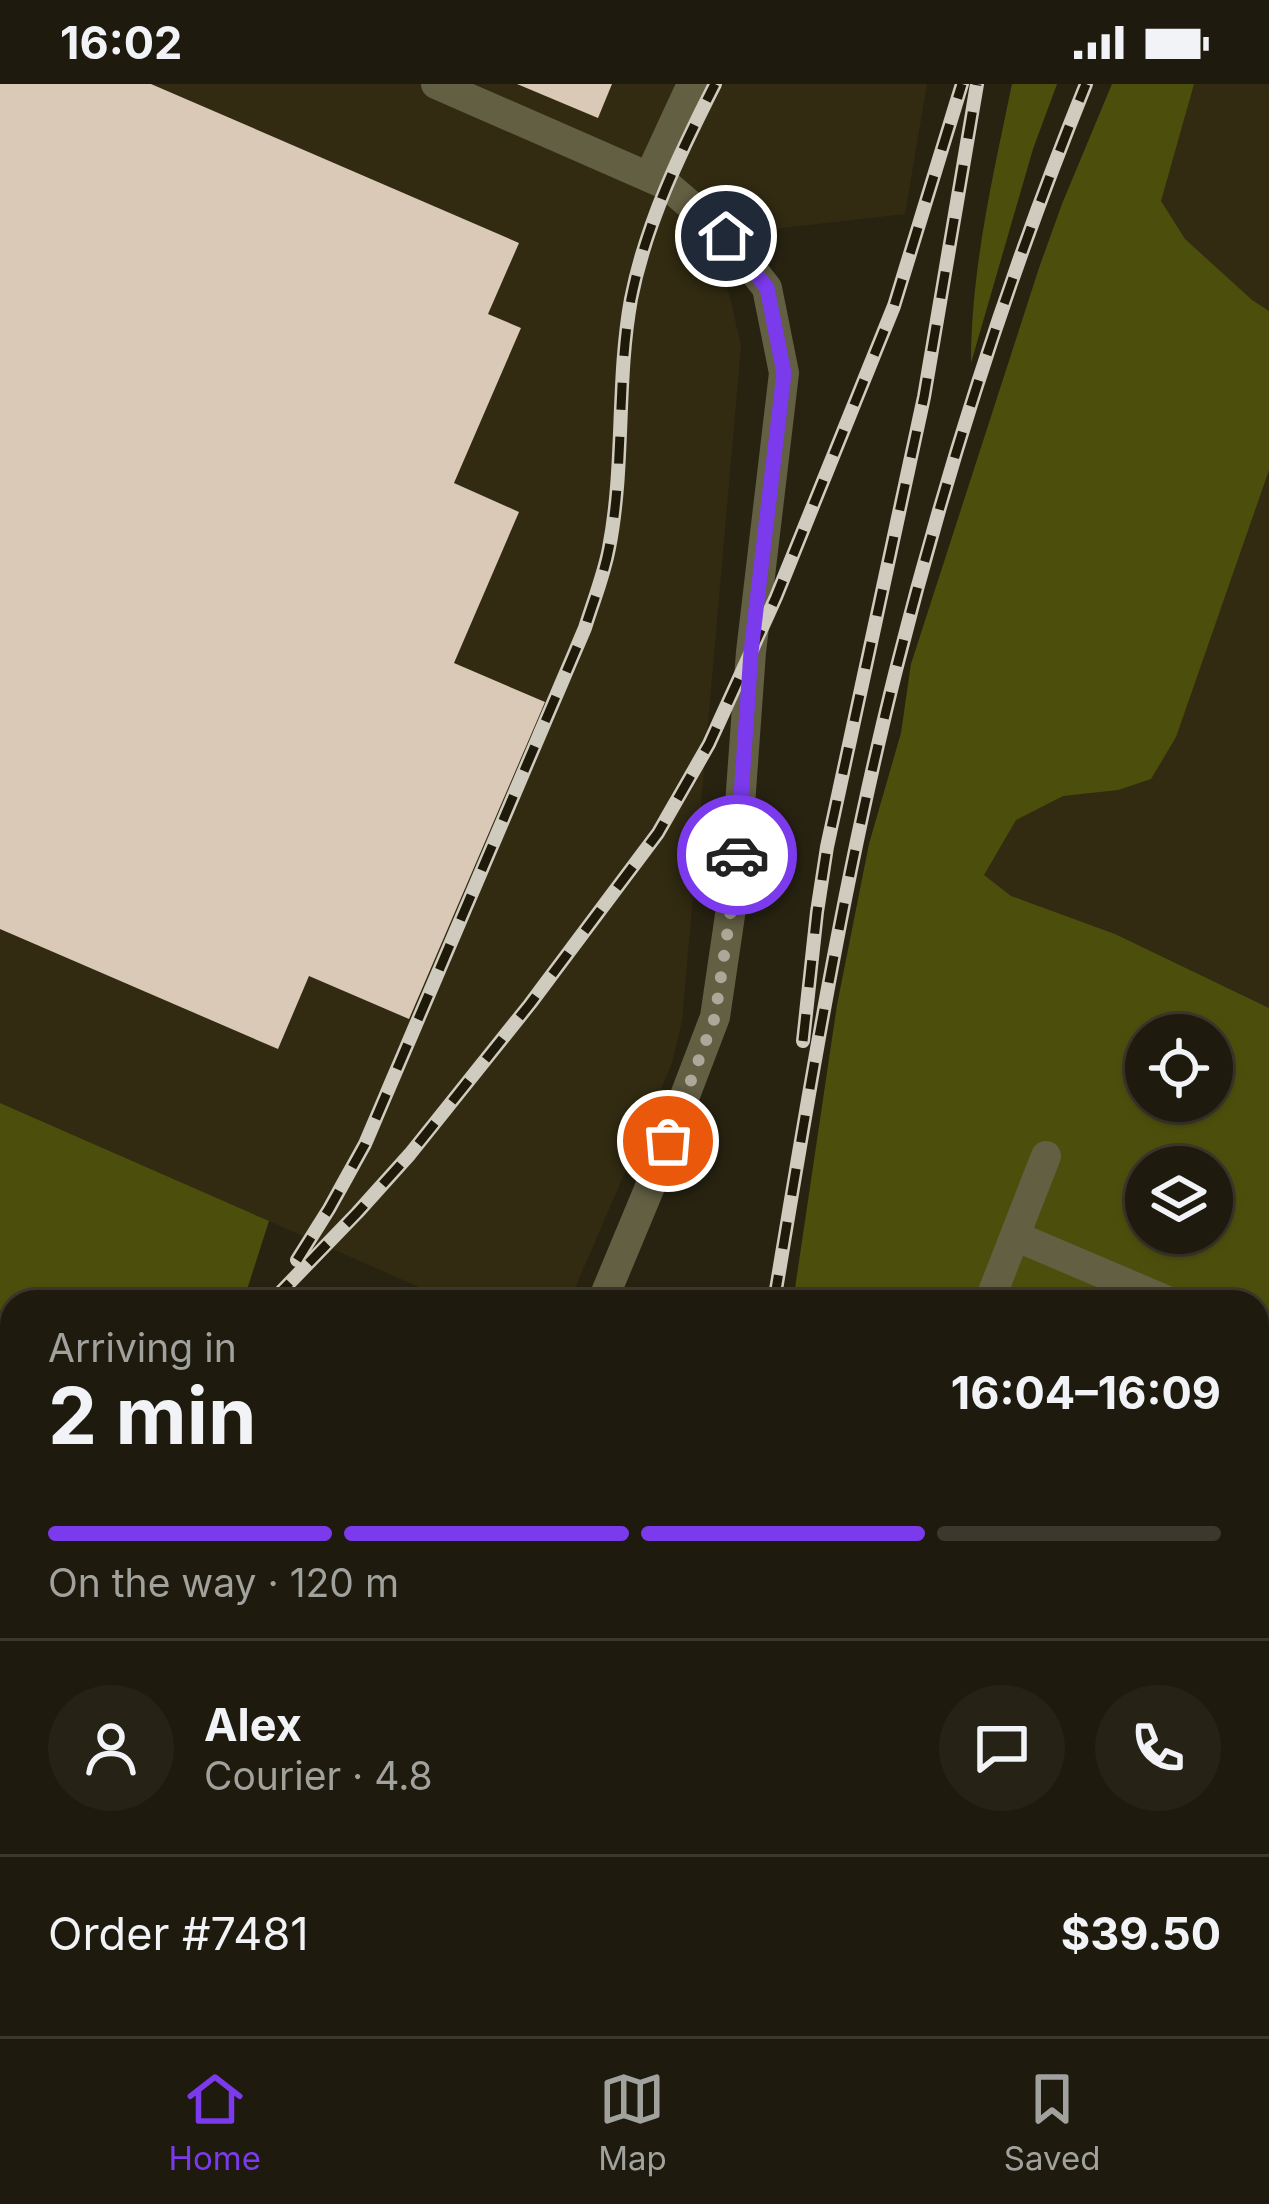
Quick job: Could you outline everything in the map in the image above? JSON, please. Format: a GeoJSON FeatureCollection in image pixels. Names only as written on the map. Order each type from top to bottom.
{"type":"FeatureCollection","features":[{"type":"Feature","properties":{"kind":"street"},"geometry":{"type":"LineString","coordinates":[[436,84],[667,184],[726,236],[767,288],[784,373],[751,652],[734,888],[715,1017],[607,1290]]}},
{"type":"Feature","properties":{"kind":"street"},"geometry":{"type":"LineString","coordinates":[[649,177],[692,84]]}},
{"type":"Feature","properties":{"kind":"street"},"geometry":{"type":"LineString","coordinates":[[994,1290],[1046,1156]]}},
{"type":"Feature","properties":{"kind":"street"},"geometry":{"type":"LineString","coordinates":[[1015,1235],[1141,1290]]}},
{"type":"Feature","properties":{"kind":"shaded area"},"geometry":{"type":"Polygon","coordinates":[[[0,84],[927,84],[905,214],[693,238],[710,257],[729,293],[741,346],[682,1021],[672,1063],[574,1290],[426,1290],[0,1103],[0,84]]]}},
{"type":"Feature","properties":{"kind":"shaded area"},"geometry":{"type":"Polygon","coordinates":[[[1012,84],[1057,84],[1033,149],[971,363],[979,258],[1012,84]]]}},
{"type":"Feature","properties":{"kind":"shaded area"},"geometry":{"type":"Polygon","coordinates":[[[1112,84],[1269,84],[1269,1008],[1115,934],[869,844],[901,733],[911,664],[1062,204],[1112,84]]]}},
{"type":"Feature","properties":{"kind":"shaded area"},"geometry":{"type":"Polygon","coordinates":[[[1112,84],[1194,84],[1161,201],[1185,239],[1269,311],[1269,470],[1176,737],[1151,779],[1118,790],[1063,796],[1016,820],[984,875],[1011,896],[1115,934],[1269,1008],[1269,1290],[795,1290],[837,1005],[869,844],[901,733],[911,664],[1039,268],[1112,84]]]}},
{"type":"Feature","properties":{"kind":"shaded area"},"geometry":{"type":"Polygon","coordinates":[[[0,1103],[269,1221],[247,1290],[0,1290],[0,1103]]]}},
{"type":"Feature","properties":{"kind":"building"},"geometry":{"type":"Polygon","coordinates":[[[0,84],[151,84],[519,243],[488,314],[521,328],[454,483],[519,512],[454,663],[545,702],[409,1019],[309,976],[278,1049],[0,929],[0,84]]]}},
{"type":"Feature","properties":{"kind":"building"},"geometry":{"type":"Polygon","coordinates":[[[517,84],[612,84],[598,118],[517,84]]]}},
{"type":"Feature","properties":{"kind":"railway"},"geometry":{"type":"LineString","coordinates":[[297,1260],[365,1144],[585,628],[614,517],[623,361],[637,271],[666,189],[715,84]]}},
{"type":"Feature","properties":{"kind":"railway"},"geometry":{"type":"LineString","coordinates":[[283,1290],[410,1154],[530,1004],[658,833],[709,744],[776,597],[894,306],[962,84]]}},
{"type":"Feature","properties":{"kind":"railway"},"geometry":{"type":"LineString","coordinates":[[803,1041],[827,847],[924,397],[977,84]]}},
{"type":"Feature","properties":{"kind":"railway"},"geometry":{"type":"LineString","coordinates":[[776,1290],[844,905],[896,670],[981,374],[1086,84]]}},
{"type":"Feature","properties":{"kind":"way so far"},"geometry":{"type":"LineString","coordinates":[[668,1141],[715,1017],[737,855]]}},
{"type":"Feature","properties":{"kind":"route"},"geometry":{"type":"LineString","coordinates":[[726,236],[767,288],[784,373],[751,652],[737,855]]}}]}
